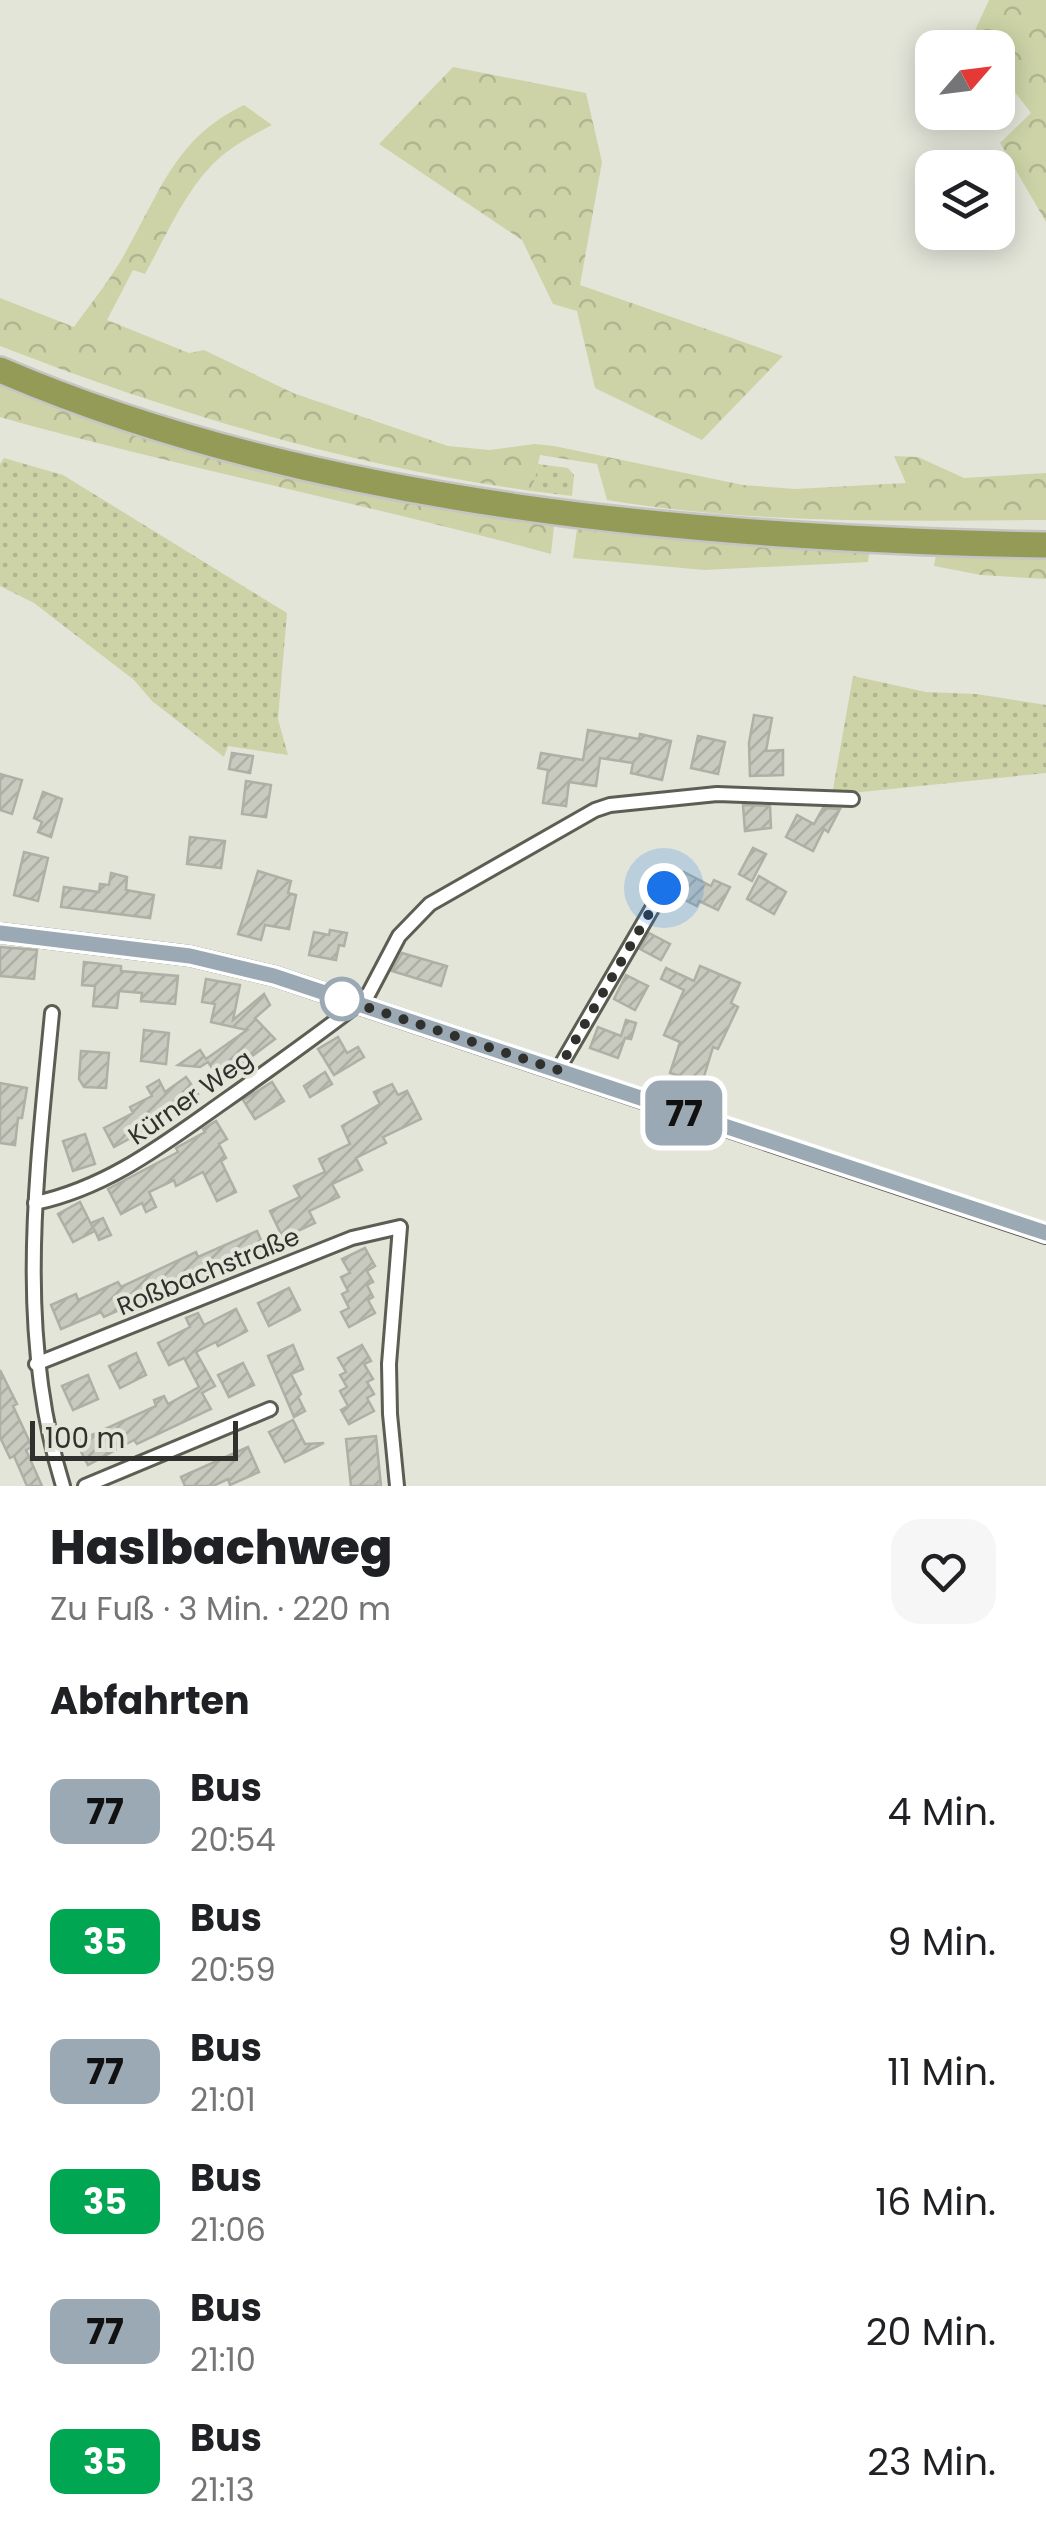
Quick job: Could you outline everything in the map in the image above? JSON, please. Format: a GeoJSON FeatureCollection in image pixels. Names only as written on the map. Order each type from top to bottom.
{"type":"FeatureCollection","features":[{"type":"Feature","properties":{"kind":"highway"},"geometry":{"type":"LineString","coordinates":[[0,370],[104,410],[230,447],[357,478],[605,517],[794,534],[1046,545]]}},
{"type":"Feature","properties":{"kind":"street"},"geometry":{"type":"LineString","coordinates":[[358,1004],[368,994],[399,936],[430,904],[595,810],[610,805],[717,794],[852,799]]}},
{"type":"Feature","properties":{"kind":"street"},"geometry":{"type":"LineString","coordinates":[[558,1070],[664,888]]}},
{"type":"Feature","properties":{"kind":"street"},"geometry":{"type":"LineString","coordinates":[[0,933],[190,956],[274,976],[1046,1234]]}},
{"type":"Feature","properties":{"kind":"street","name":"Kürner Weg"},"geometry":{"type":"LineString","coordinates":[[35,1203],[79,1190],[143,1158],[358,1004]]}},
{"type":"Feature","properties":{"kind":"street"},"geometry":{"type":"LineString","coordinates":[[52,1013],[35,1203],[32,1310],[36,1364],[63,1486]]}},
{"type":"Feature","properties":{"kind":"street","name":"Roßbachstraße"},"geometry":{"type":"LineString","coordinates":[[36,1364],[352,1238],[400,1227],[389,1364],[397,1486]]}},
{"type":"Feature","properties":{"kind":"street"},"geometry":{"type":"LineString","coordinates":[[85,1486],[270,1409]]}},
{"type":"Feature","properties":{"kind":"green space"},"geometry":{"type":"Polygon","coordinates":[[[989,0],[1046,0],[1046,222],[1015,169],[1015,150],[1004,150],[1000,143],[1031,113],[1015,92],[1015,30],[975,30],[989,0]]]}},
{"type":"Feature","properties":{"kind":"green space"},"geometry":{"type":"Polygon","coordinates":[[[453,67],[586,93],[602,162],[580,285],[783,356],[702,440],[595,388],[577,311],[553,304],[522,240],[379,144],[453,67]]]}},
{"type":"Feature","properties":{"kind":"green space"},"geometry":{"type":"Polygon","coordinates":[[[244,105],[272,125],[240,142],[212,165],[175,217],[145,274],[133,270],[107,320],[189,353],[204,350],[293,393],[448,446],[489,450],[535,444],[554,446],[743,485],[795,489],[906,483],[894,456],[918,457],[964,478],[1046,473],[1046,520],[826,519],[661,508],[607,500],[597,464],[540,455],[532,491],[464,480],[329,452],[196,415],[0,346],[0,298],[74,327],[120,262],[183,153],[220,119],[244,105]]]}},
{"type":"Feature","properties":{"kind":"green space"},"geometry":{"type":"Polygon","coordinates":[[[0,385],[135,433],[273,471],[554,526],[551,554],[0,417],[0,385]]]}},
{"type":"Feature","properties":{"kind":"green space"},"geometry":{"type":"Polygon","coordinates":[[[4,458],[63,475],[287,613],[278,719],[288,755],[228,746],[224,757],[152,701],[134,680],[34,603],[0,586],[0,464],[4,458]]]}},
{"type":"Feature","properties":{"kind":"green space"},"geometry":{"type":"Polygon","coordinates":[[[538,464],[568,468],[574,475],[572,496],[532,491],[538,464]]]}},
{"type":"Feature","properties":{"kind":"green space"},"geometry":{"type":"Polygon","coordinates":[[[577,529],[869,553],[868,562],[704,570],[573,558],[577,529]]]}},
{"type":"Feature","properties":{"kind":"green space"},"geometry":{"type":"Polygon","coordinates":[[[936,555],[1046,558],[1046,579],[981,575],[934,566],[936,555]]]}},
{"type":"Feature","properties":{"kind":"green space"},"geometry":{"type":"Polygon","coordinates":[[[853,676],[926,692],[976,694],[1046,705],[1046,773],[832,795],[853,676]]]}},
{"type":"Feature","properties":{"kind":"building"},"geometry":{"type":"Polygon","coordinates":[[[754,715],[772,718],[766,751],[783,750],[783,775],[750,776],[749,743],[754,715]]]}},
{"type":"Feature","properties":{"kind":"building"},"geometry":{"type":"Polygon","coordinates":[[[588,730],[671,741],[662,780],[631,773],[633,763],[600,758],[596,786],[569,782],[566,806],[543,803],[548,770],[538,768],[541,753],[583,760],[588,730]]]}},
{"type":"Feature","properties":{"kind":"building"},"geometry":{"type":"Polygon","coordinates":[[[698,736],[725,742],[718,774],[691,768],[698,736]]]}},
{"type":"Feature","properties":{"kind":"building"},"geometry":{"type":"Polygon","coordinates":[[[232,753],[253,756],[250,773],[229,769],[232,753]]]}},
{"type":"Feature","properties":{"kind":"building"},"geometry":{"type":"Polygon","coordinates":[[[0,774],[22,780],[12,814],[0,810],[0,774]]]}},
{"type":"Feature","properties":{"kind":"building"},"geometry":{"type":"Polygon","coordinates":[[[246,781],[271,785],[266,817],[242,814],[246,781]]]}},
{"type":"Feature","properties":{"kind":"building"},"geometry":{"type":"Polygon","coordinates":[[[43,792],[62,799],[51,837],[38,832],[42,822],[34,818],[43,792]]]}},
{"type":"Feature","properties":{"kind":"building"},"geometry":{"type":"Polygon","coordinates":[[[743,805],[770,806],[771,828],[745,831],[743,805]]]}},
{"type":"Feature","properties":{"kind":"building"},"geometry":{"type":"Polygon","coordinates":[[[823,808],[840,809],[813,851],[786,837],[797,815],[814,824],[823,808]]]}},
{"type":"Feature","properties":{"kind":"building"},"geometry":{"type":"Polygon","coordinates":[[[190,837],[225,841],[221,868],[187,864],[190,837]]]}},
{"type":"Feature","properties":{"kind":"building"},"geometry":{"type":"Polygon","coordinates":[[[753,848],[766,854],[752,881],[739,874],[753,848]]]}},
{"type":"Feature","properties":{"kind":"building"},"geometry":{"type":"Polygon","coordinates":[[[24,852],[48,858],[38,901],[14,895],[24,852]]]}},
{"type":"Feature","properties":{"kind":"building"},"geometry":{"type":"Polygon","coordinates":[[[258,871],[291,881],[288,893],[296,895],[289,929],[265,925],[261,940],[238,934],[258,871]]]}},
{"type":"Feature","properties":{"kind":"building"},"geometry":{"type":"Polygon","coordinates":[[[684,872],[711,886],[714,880],[730,887],[718,910],[699,901],[697,906],[673,894],[684,872]]]}},
{"type":"Feature","properties":{"kind":"building"},"geometry":{"type":"Polygon","coordinates":[[[111,873],[127,877],[126,890],[154,895],[150,918],[61,907],[64,887],[99,892],[100,884],[109,885],[111,873]]]}},
{"type":"Feature","properties":{"kind":"building"},"geometry":{"type":"Polygon","coordinates":[[[759,876],[786,892],[774,914],[747,899],[759,876]]]}},
{"type":"Feature","properties":{"kind":"building"},"geometry":{"type":"Polygon","coordinates":[[[330,930],[347,933],[336,960],[309,955],[314,932],[329,935],[330,930]]]}},
{"type":"Feature","properties":{"kind":"building"},"geometry":{"type":"Polygon","coordinates":[[[649,933],[670,944],[661,960],[640,949],[649,933]]]}},
{"type":"Feature","properties":{"kind":"building"},"geometry":{"type":"Polygon","coordinates":[[[0,947],[37,950],[34,979],[0,976],[0,947]]]}},
{"type":"Feature","properties":{"kind":"building"},"geometry":{"type":"Polygon","coordinates":[[[402,953],[447,966],[441,986],[392,971],[402,953]]]}},
{"type":"Feature","properties":{"kind":"building"},"geometry":{"type":"Polygon","coordinates":[[[84,962],[121,966],[121,971],[178,976],[175,1004],[141,1001],[142,993],[119,991],[117,1008],[93,1006],[95,986],[82,985],[84,962]]]}},
{"type":"Feature","properties":{"kind":"building"},"geometry":{"type":"Polygon","coordinates":[[[700,966],[740,983],[731,1003],[738,1007],[718,1049],[713,1047],[702,1083],[670,1073],[680,1042],[664,1035],[684,990],[661,979],[666,968],[694,981],[700,966]]]}},
{"type":"Feature","properties":{"kind":"building"},"geometry":{"type":"Polygon","coordinates":[[[626,975],[648,986],[635,1010],[614,999],[626,975]]]}},
{"type":"Feature","properties":{"kind":"building"},"geometry":{"type":"Polygon","coordinates":[[[206,979],[240,985],[233,1020],[264,994],[270,1005],[255,1018],[275,1039],[220,1080],[208,1062],[200,1067],[178,1065],[200,1050],[206,1059],[247,1030],[211,1022],[215,1004],[202,1002],[206,979]]]}},
{"type":"Feature","properties":{"kind":"building"},"geometry":{"type":"Polygon","coordinates":[[[626,1020],[636,1023],[618,1058],[590,1048],[598,1027],[621,1036],[626,1020]]]}},
{"type":"Feature","properties":{"kind":"building"},"geometry":{"type":"Polygon","coordinates":[[[144,1030],[169,1033],[166,1064],[141,1061],[144,1030]]]}},
{"type":"Feature","properties":{"kind":"building"},"geometry":{"type":"Polygon","coordinates":[[[338,1037],[347,1053],[358,1047],[364,1057],[334,1075],[318,1049],[338,1037]]]}},
{"type":"Feature","properties":{"kind":"building"},"geometry":{"type":"Polygon","coordinates":[[[81,1051],[109,1053],[106,1088],[84,1087],[79,1079],[81,1051]]]}},
{"type":"Feature","properties":{"kind":"building"},"geometry":{"type":"Polygon","coordinates":[[[325,1072],[332,1084],[310,1097],[304,1086],[325,1072]]]}},
{"type":"Feature","properties":{"kind":"building"},"geometry":{"type":"Polygon","coordinates":[[[186,1077],[198,1094],[171,1116],[114,1147],[104,1128],[133,1113],[130,1107],[152,1096],[147,1087],[159,1080],[165,1092],[186,1077]]]}},
{"type":"Feature","properties":{"kind":"building"},"geometry":{"type":"Polygon","coordinates":[[[272,1082],[284,1101],[255,1119],[243,1100],[272,1082]]]}},
{"type":"Feature","properties":{"kind":"building"},"geometry":{"type":"Polygon","coordinates":[[[0,1083],[27,1088],[15,1145],[0,1143],[0,1083]]]}},
{"type":"Feature","properties":{"kind":"building"},"geometry":{"type":"Polygon","coordinates":[[[392,1084],[398,1095],[407,1091],[421,1119],[383,1137],[386,1143],[356,1158],[362,1170],[332,1184],[339,1197],[309,1211],[315,1223],[283,1238],[270,1211],[300,1197],[294,1186],[325,1172],[319,1159],[350,1144],[342,1126],[380,1104],[374,1092],[392,1084]]]}},
{"type":"Feature","properties":{"kind":"building"},"geometry":{"type":"Polygon","coordinates":[[[216,1121],[227,1139],[219,1144],[226,1158],[221,1161],[236,1192],[217,1201],[203,1172],[176,1186],[174,1180],[149,1192],[156,1207],[146,1212],[142,1203],[121,1214],[108,1189],[178,1152],[176,1148],[216,1121]]]}},
{"type":"Feature","properties":{"kind":"building"},"geometry":{"type":"Polygon","coordinates":[[[85,1134],[95,1164],[73,1171],[63,1141],[85,1134]]]}},
{"type":"Feature","properties":{"kind":"building"},"geometry":{"type":"Polygon","coordinates":[[[80,1202],[94,1230],[91,1223],[103,1218],[111,1235],[99,1240],[95,1231],[73,1242],[58,1214],[80,1202]]]}},
{"type":"Feature","properties":{"kind":"building"},"geometry":{"type":"Polygon","coordinates":[[[257,1231],[265,1249],[255,1253],[258,1258],[222,1274],[220,1270],[144,1306],[141,1300],[104,1317],[101,1312],[61,1329],[51,1305],[76,1294],[78,1300],[118,1282],[121,1287],[196,1252],[198,1257],[257,1231]]]}},
{"type":"Feature","properties":{"kind":"building"},"geometry":{"type":"Polygon","coordinates":[[[365,1248],[375,1266],[367,1271],[373,1282],[367,1285],[373,1297],[368,1300],[375,1313],[349,1327],[341,1312],[349,1308],[342,1294],[348,1291],[341,1277],[350,1273],[342,1259],[365,1248]]]}},
{"type":"Feature","properties":{"kind":"building"},"geometry":{"type":"Polygon","coordinates":[[[289,1288],[300,1310],[269,1326],[258,1303],[289,1288]]]}},
{"type":"Feature","properties":{"kind":"building"},"geometry":{"type":"Polygon","coordinates":[[[236,1309],[247,1331],[196,1352],[215,1386],[202,1393],[211,1409],[137,1444],[134,1440],[88,1465],[76,1442],[156,1406],[154,1400],[164,1396],[168,1404],[199,1387],[184,1358],[169,1365],[158,1343],[190,1327],[186,1318],[198,1313],[204,1325],[236,1309]]]}},
{"type":"Feature","properties":{"kind":"building"},"geometry":{"type":"Polygon","coordinates":[[[293,1345],[303,1369],[291,1374],[305,1411],[294,1417],[268,1356],[293,1345]]]}},
{"type":"Feature","properties":{"kind":"building"},"geometry":{"type":"Polygon","coordinates":[[[362,1345],[371,1361],[364,1364],[373,1379],[367,1382],[374,1394],[367,1398],[374,1411],[349,1424],[341,1410],[348,1406],[340,1391],[347,1387],[340,1375],[346,1372],[338,1358],[362,1345]]]}},
{"type":"Feature","properties":{"kind":"building"},"geometry":{"type":"Polygon","coordinates":[[[136,1353],[146,1375],[120,1388],[109,1366],[136,1353]]]}},
{"type":"Feature","properties":{"kind":"building"},"geometry":{"type":"Polygon","coordinates":[[[243,1363],[254,1385],[229,1397],[218,1375],[243,1363]]]}},
{"type":"Feature","properties":{"kind":"building"},"geometry":{"type":"Polygon","coordinates":[[[0,1370],[17,1404],[13,1406],[32,1447],[26,1450],[42,1486],[27,1486],[14,1456],[10,1458],[0,1437],[0,1370]]]}},
{"type":"Feature","properties":{"kind":"building"},"geometry":{"type":"Polygon","coordinates":[[[88,1375],[98,1399],[73,1410],[62,1386],[88,1375]]]}},
{"type":"Feature","properties":{"kind":"building"},"geometry":{"type":"Polygon","coordinates":[[[293,1420],[305,1444],[324,1443],[285,1462],[269,1432],[293,1420]]]}},
{"type":"Feature","properties":{"kind":"building"},"geometry":{"type":"Polygon","coordinates":[[[376,1436],[381,1486],[351,1486],[346,1439],[376,1436]]]}},
{"type":"Feature","properties":{"kind":"building"},"geometry":{"type":"Polygon","coordinates":[[[248,1447],[259,1472],[230,1485],[228,1479],[213,1486],[185,1486],[181,1477],[248,1447]]]}},
{"type":"Feature","properties":{"kind":"bus line","name":"77"},"geometry":{"type":"LineString","coordinates":[[0,933],[190,956],[274,976],[1046,1233]]}},
{"type":"Feature","properties":{"kind":"route"},"geometry":{"type":"LineString","coordinates":[[342,999],[330,995],[558,1070],[664,888]]}}]}
